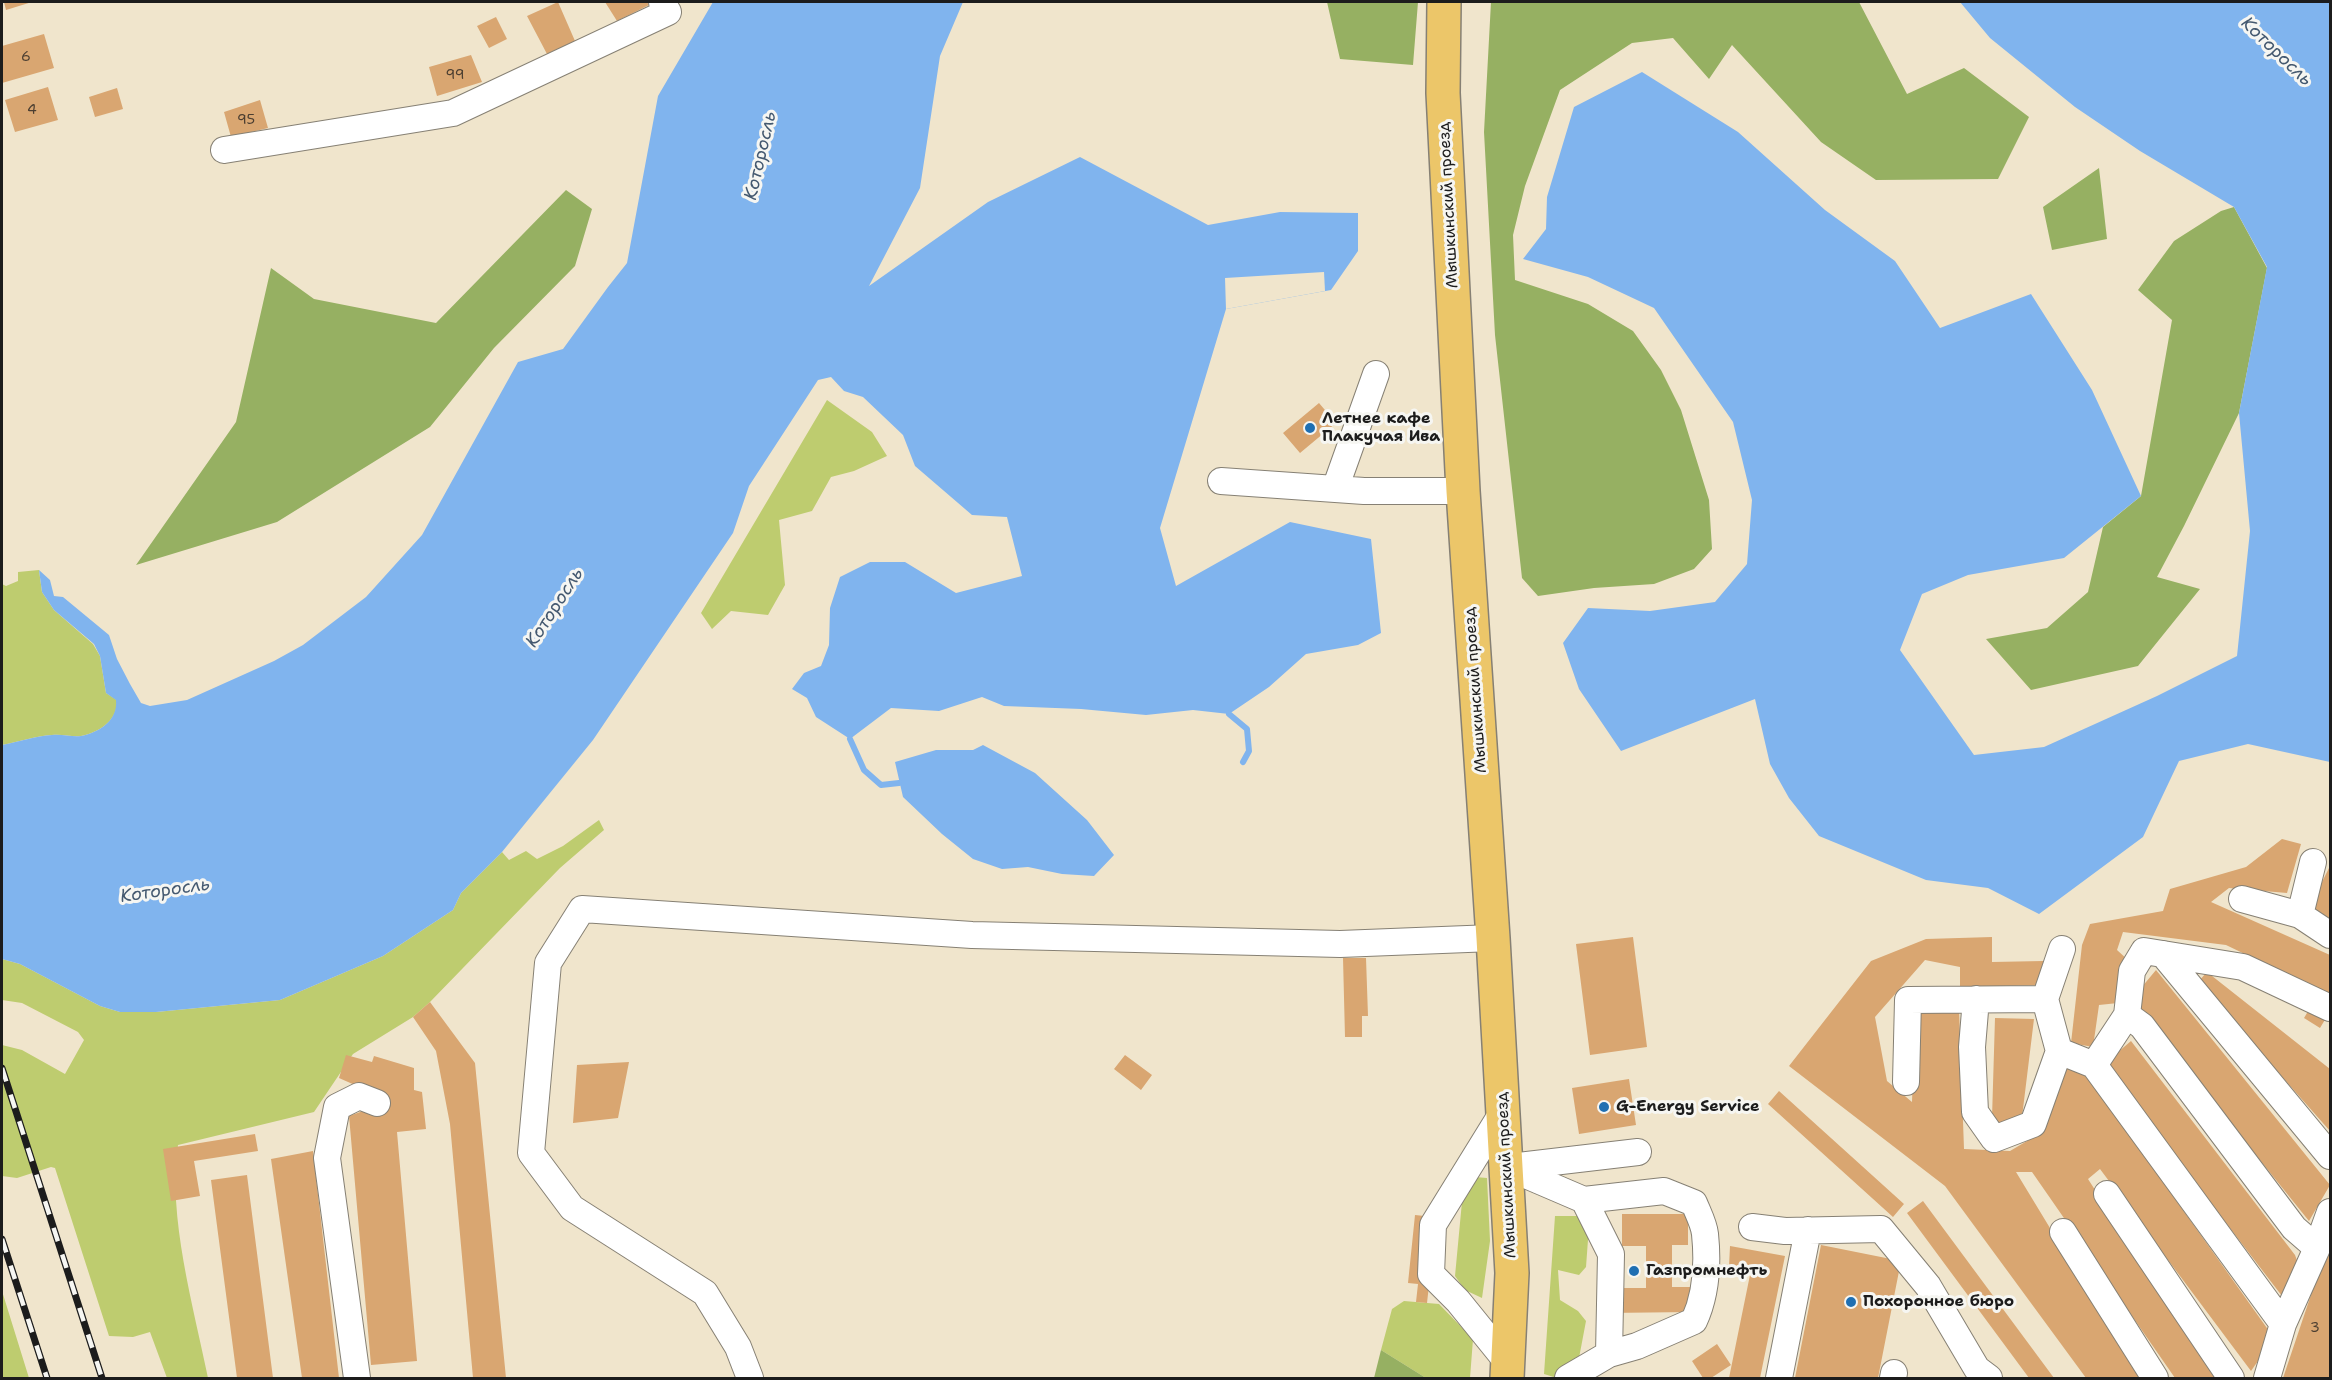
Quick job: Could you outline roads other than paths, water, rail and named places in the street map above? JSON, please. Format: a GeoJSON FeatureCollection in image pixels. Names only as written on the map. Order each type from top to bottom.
{"type":"FeatureCollection","features":[{"type":"Feature","properties":{"kind":"main road","name":"Мышкинский проезд"},"geometry":{"type":"LineString","coordinates":[[1444,2],[1443,93],[1463,491],[1504,1110],[1512,1273],[1508,1371]]}},
{"type":"Feature","properties":{"kind":"street"},"geometry":{"type":"LineString","coordinates":[[224,150],[453,112],[665,7]]}},
{"type":"Feature","properties":{"kind":"street"},"geometry":{"type":"LineString","coordinates":[[1335,489],[1376,374]]}},
{"type":"Feature","properties":{"kind":"street"},"geometry":{"type":"LineString","coordinates":[[1221,481],[1335,489],[1463,491]]}},
{"type":"Feature","properties":{"kind":"street"},"geometry":{"type":"LineString","coordinates":[[2301,915],[2313,862]]}},
{"type":"Feature","properties":{"kind":"street"},"geometry":{"type":"LineString","coordinates":[[2242,899],[2301,915],[2331,935]]}},
{"type":"Feature","properties":{"kind":"street"},"geometry":{"type":"LineString","coordinates":[[750,1378],[738,1347],[705,1293],[572,1209],[531,1153],[548,963],[582,909],[972,935],[1340,944],[1493,938]]}},
{"type":"Feature","properties":{"kind":"street"},"geometry":{"type":"LineString","coordinates":[[1976,999],[1972,1047],[1975,1112],[1994,1138],[2033,1124],[2059,1051],[2045,999],[2062,949]]}},
{"type":"Feature","properties":{"kind":"street"},"geometry":{"type":"LineString","coordinates":[[2094,1065],[2127,1015],[2132,971],[2144,951],[2243,967],[2331,1008]]}},
{"type":"Feature","properties":{"kind":"street"},"geometry":{"type":"LineString","coordinates":[[2163,954],[2331,1156]]}},
{"type":"Feature","properties":{"kind":"street"},"geometry":{"type":"LineString","coordinates":[[1906,1082],[1908,1000],[2045,999]]}},
{"type":"Feature","properties":{"kind":"street"},"geometry":{"type":"LineString","coordinates":[[2127,1015],[2142,1026],[2294,1228],[2317,1248]]}},
{"type":"Feature","properties":{"kind":"street"},"geometry":{"type":"LineString","coordinates":[[2059,1051],[2094,1065],[2283,1324]]}},
{"type":"Feature","properties":{"kind":"street"},"geometry":{"type":"LineString","coordinates":[[357,1378],[327,1158],[337,1107],[359,1096],[377,1103]]}},
{"type":"Feature","properties":{"kind":"street"},"geometry":{"type":"LineString","coordinates":[[1504,1110],[1433,1225],[1431,1274],[1458,1301],[1508,1371]]}},
{"type":"Feature","properties":{"kind":"street"},"geometry":{"type":"LineString","coordinates":[[1507,1167],[1638,1152]]}},
{"type":"Feature","properties":{"kind":"street"},"geometry":{"type":"LineString","coordinates":[[1507,1167],[1584,1200],[1664,1191],[1694,1203],[1705,1232],[1706,1277],[1701,1305],[1694,1321],[1637,1346],[1609,1354],[1568,1378]]}},
{"type":"Feature","properties":{"kind":"street"},"geometry":{"type":"LineString","coordinates":[[2107,1194],[2231,1378]]}},
{"type":"Feature","properties":{"kind":"street"},"geometry":{"type":"LineString","coordinates":[[1584,1200],[1611,1254],[1609,1354]]}},
{"type":"Feature","properties":{"kind":"street"},"geometry":{"type":"LineString","coordinates":[[2267,1378],[2283,1324],[2331,1212]]}},
{"type":"Feature","properties":{"kind":"street"},"geometry":{"type":"LineString","coordinates":[[1752,1227],[1785,1231],[1881,1229],[1928,1286],[1977,1369],[1989,1378]]}},
{"type":"Feature","properties":{"kind":"street"},"geometry":{"type":"LineString","coordinates":[[1779,1378],[1808,1230]]}},
{"type":"Feature","properties":{"kind":"street"},"geometry":{"type":"LineString","coordinates":[[2063,1232],[2155,1378]]}},
{"type":"Feature","properties":{"kind":"water","name":"Которосль"},"geometry":{"type":"Polygon","coordinates":[[[713,2],[963,2],[940,56],[920,188],[869,286],[988,202],[1080,157],[1208,225],[1280,212],[1358,213],[1358,251],[1331,290],[1226,309],[1160,528],[1176,586],[1290,522],[1371,539],[1381,633],[1358,645],[1306,654],[1269,687],[1229,714],[1193,710],[1146,715],[1081,709],[1004,706],[982,697],[939,711],[891,708],[850,739],[816,717],[807,698],[792,689],[804,673],[821,666],[829,645],[830,608],[840,577],[870,562],[905,562],[956,593],[1022,576],[1007,517],[972,515],[915,466],[903,435],[863,397],[844,391],[831,377],[818,380],[749,486],[733,533],[593,740],[502,852],[461,893],[453,910],[383,956],[280,1000],[156,1012],[120,1012],[100,1006],[20,964],[2,959],[2,745],[46,736],[81,736],[95,732],[111,719],[116,707],[116,700],[106,693],[100,656],[94,644],[54,610],[42,592],[39,570],[50,580],[54,596],[63,597],[109,635],[117,659],[130,684],[141,703],[150,706],[187,700],[274,661],[303,645],[366,597],[422,535],[518,362],[563,349],[627,263],[658,96],[713,2]]]}},
{"type":"Feature","properties":{"kind":"water","name":"Которосль"},"geometry":{"type":"Polygon","coordinates":[[[1960,2],[2330,2],[2330,762],[2248,744],[2179,761],[2143,837],[2039,914],[1988,888],[1926,880],[1819,836],[1789,798],[1770,764],[1755,699],[1621,751],[1579,689],[1563,643],[1588,608],[1650,611],[1715,602],[1747,564],[1752,500],[1733,422],[1654,308],[1588,277],[1523,259],[1546,229],[1547,197],[1574,107],[1642,72],[1738,132],[1825,210],[1895,261],[1940,328],[2031,294],[2092,390],[2141,496],[2064,558],[1968,575],[1922,594],[1900,650],[1974,755],[2044,747],[2157,696],[2237,656],[2250,531],[2239,413],[2267,267],[2234,207],[2140,151],[2075,107],[1990,38],[1960,2]]]}},
{"type":"Feature","properties":{"kind":"water"},"geometry":{"type":"Polygon","coordinates":[[[983,745],[1035,773],[1087,820],[1114,855],[1094,876],[1062,874],[1028,867],[1002,869],[973,859],[942,834],[903,797],[895,762],[936,750],[973,750],[983,745]]]}},
{"type":"Feature","properties":{"kind":"waterway"},"geometry":{"type":"LineString","coordinates":[[1229,714],[1247,729],[1249,751],[1243,762]]}},
{"type":"Feature","properties":{"kind":"waterway"},"geometry":{"type":"LineString","coordinates":[[850,739],[864,770],[881,785],[899,783]]}},
{"type":"Feature","properties":{"kind":"railway"},"geometry":{"type":"LineString","coordinates":[[2,1068],[102,1378]]}},
{"type":"Feature","properties":{"kind":"railway"},"geometry":{"type":"LineString","coordinates":[[2,1239],[47,1378]]}},
{"type":"Feature","properties":{"kind":"place","name":"Летнее кафе Плакучая Ива"},"geometry":{"type":"Point","coordinates":[1310,428]}},
{"type":"Feature","properties":{"kind":"place","name":"G-Energy Service"},"geometry":{"type":"Point","coordinates":[1604,1107]}},
{"type":"Feature","properties":{"kind":"place","name":"Газпромнефть"},"geometry":{"type":"Point","coordinates":[1634,1271]}},
{"type":"Feature","properties":{"kind":"place","name":"Похоронное бюро"},"geometry":{"type":"Point","coordinates":[1851,1302]}}]}
